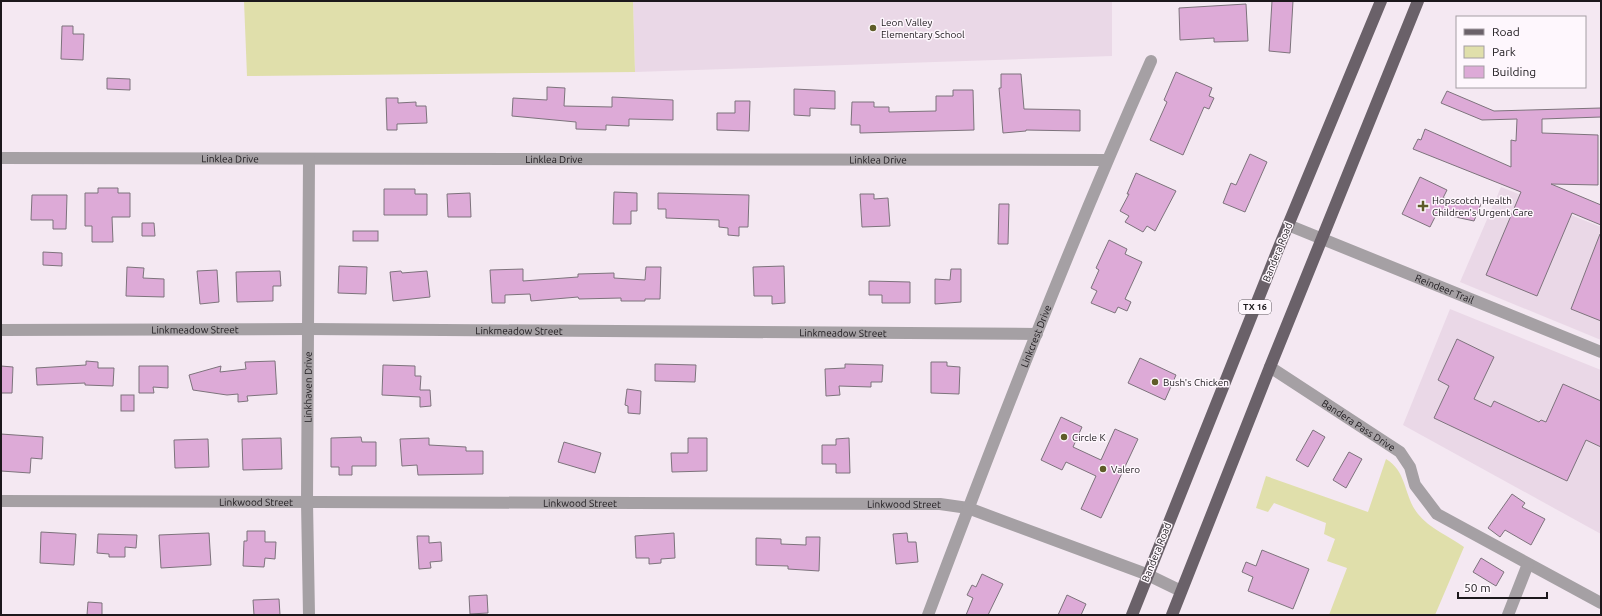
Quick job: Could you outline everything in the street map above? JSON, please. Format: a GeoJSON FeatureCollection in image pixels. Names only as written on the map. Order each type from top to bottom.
{"type":"FeatureCollection","features":[{"type":"Feature","properties":{"kind":"main road","name":"Bandera Road"},"geometry":{"type":"LineString","coordinates":[[1132,615],[1146,574],[1381,1]]}},
{"type":"Feature","properties":{"kind":"main road"},"geometry":{"type":"LineString","coordinates":[[1172,615],[1418,1]]}},
{"type":"Feature","properties":{"kind":"street","name":"Linkcrest Drive"},"geometry":{"type":"LineString","coordinates":[[928,615],[968,508],[1107,160],[1151,61]]}},
{"type":"Feature","properties":{"kind":"street","name":"Linklea Drive"},"geometry":{"type":"LineString","coordinates":[[1,158],[1107,160]]}},
{"type":"Feature","properties":{"kind":"street","name":"Linkhaven Drive"},"geometry":{"type":"LineString","coordinates":[[309,159],[307,502],[309,615]]}},
{"type":"Feature","properties":{"kind":"street","name":"Reindeer Trail"},"geometry":{"type":"LineString","coordinates":[[1288,225],[1601,352]]}},
{"type":"Feature","properties":{"kind":"street","name":"Linkmeadow Street"},"geometry":{"type":"LineString","coordinates":[[1,330],[309,329],[1037,334]]}},
{"type":"Feature","properties":{"kind":"street","name":"Bandera Pass Drive"},"geometry":{"type":"LineString","coordinates":[[1270,368],[1400,452],[1410,467],[1415,485],[1437,514],[1601,603]]}},
{"type":"Feature","properties":{"kind":"street","name":"Linkwood Street"},"geometry":{"type":"LineString","coordinates":[[1,501],[940,504],[968,508],[1146,574],[1181,591]]}},
{"type":"Feature","properties":{"kind":"street"},"geometry":{"type":"LineString","coordinates":[[1508,615],[1528,564]]}},
{"type":"Feature","properties":{"kind":"shaded area","name":"Leon Valley Elementary School"},"geometry":{"type":"Polygon","coordinates":[[[633,1],[1112,1],[1112,56],[635,72],[633,1]]]}},
{"type":"Feature","properties":{"kind":"shaded area"},"geometry":{"type":"Polygon","coordinates":[[[1501,187],[1601,227],[1601,340],[1460,282],[1501,187]]]}},
{"type":"Feature","properties":{"kind":"shaded area"},"geometry":{"type":"Polygon","coordinates":[[[1450,309],[1601,370],[1601,534],[1403,425],[1450,309]]]}},
{"type":"Feature","properties":{"kind":"green space"},"geometry":{"type":"Polygon","coordinates":[[[244,1],[633,1],[635,72],[247,76],[244,1]]]}},
{"type":"Feature","properties":{"kind":"green space"},"geometry":{"type":"Polygon","coordinates":[[[1386,459],[1398,470],[1413,507],[1418,514],[1434,528],[1464,547],[1435,615],[1329,615],[1347,568],[1327,561],[1335,539],[1324,534],[1326,523],[1274,503],[1268,512],[1256,508],[1266,476],[1368,512],[1386,459]]]}},
{"type":"Feature","properties":{"kind":"building"},"geometry":{"type":"Polygon","coordinates":[[[1272,1],[1293,1],[1290,53],[1269,51],[1272,1]]]}},
{"type":"Feature","properties":{"kind":"building"},"geometry":{"type":"Polygon","coordinates":[[[1246,4],[1248,41],[1214,42],[1214,38],[1180,40],[1179,8],[1246,4]]]}},
{"type":"Feature","properties":{"kind":"building"},"geometry":{"type":"Polygon","coordinates":[[[62,26],[73,26],[73,34],[84,34],[83,60],[61,59],[62,26]]]}},
{"type":"Feature","properties":{"kind":"building"},"geometry":{"type":"Polygon","coordinates":[[[1176,72],[1212,88],[1209,96],[1214,98],[1209,109],[1204,107],[1183,155],[1150,140],[1167,102],[1164,100],[1176,72]]]}},
{"type":"Feature","properties":{"kind":"building"},"geometry":{"type":"Polygon","coordinates":[[[1001,74],[1021,74],[1024,109],[1080,110],[1080,131],[1026,130],[1003,133],[999,88],[1001,88],[1001,74]]]}},
{"type":"Feature","properties":{"kind":"building"},"geometry":{"type":"Polygon","coordinates":[[[107,78],[130,79],[130,90],[107,89],[107,78]]]}},
{"type":"Feature","properties":{"kind":"building"},"geometry":{"type":"Polygon","coordinates":[[[547,87],[565,88],[564,106],[612,107],[612,97],[673,100],[673,120],[629,119],[629,126],[606,125],[606,130],[576,129],[576,122],[512,116],[513,98],[547,100],[547,87]]]}},
{"type":"Feature","properties":{"kind":"building"},"geometry":{"type":"Polygon","coordinates":[[[794,89],[835,91],[835,109],[810,108],[810,116],[794,115],[794,89]]]}},
{"type":"Feature","properties":{"kind":"building"},"geometry":{"type":"Polygon","coordinates":[[[953,90],[973,90],[974,130],[860,133],[860,125],[851,125],[852,102],[874,102],[874,107],[889,107],[889,112],[936,111],[936,96],[953,96],[953,90]]]}},
{"type":"Feature","properties":{"kind":"building"},"geometry":{"type":"Polygon","coordinates":[[[1447,91],[1494,111],[1601,108],[1601,117],[1542,119],[1542,133],[1598,135],[1598,185],[1551,184],[1601,205],[1601,225],[1572,213],[1537,296],[1486,275],[1521,192],[1413,149],[1418,139],[1421,140],[1425,129],[1511,167],[1511,140],[1516,141],[1517,119],[1482,120],[1441,103],[1447,91]]]}},
{"type":"Feature","properties":{"kind":"building"},"geometry":{"type":"Polygon","coordinates":[[[386,98],[398,98],[398,103],[416,102],[416,106],[426,106],[427,123],[397,124],[397,130],[387,130],[386,98]]]}},
{"type":"Feature","properties":{"kind":"building"},"geometry":{"type":"Polygon","coordinates":[[[735,101],[750,101],[749,131],[717,130],[717,113],[735,113],[735,101]]]}},
{"type":"Feature","properties":{"kind":"building"},"geometry":{"type":"Polygon","coordinates":[[[1250,154],[1267,162],[1245,212],[1223,203],[1231,183],[1236,185],[1250,154]]]}},
{"type":"Feature","properties":{"kind":"building"},"geometry":{"type":"Polygon","coordinates":[[[1136,173],[1176,191],[1155,231],[1147,226],[1143,232],[1125,222],[1129,216],[1120,211],[1129,194],[1127,194],[1136,173]]]}},
{"type":"Feature","properties":{"kind":"building","name":"Hopscotch Health Children's Urgent Care"},"geometry":{"type":"Polygon","coordinates":[[[1420,177],[1447,190],[1443,198],[1481,204],[1474,221],[1437,213],[1430,227],[1402,214],[1420,177]]]}},
{"type":"Feature","properties":{"kind":"building"},"geometry":{"type":"Polygon","coordinates":[[[98,188],[118,188],[118,193],[130,193],[130,217],[112,217],[113,242],[92,242],[92,226],[85,226],[85,193],[98,193],[98,188]]]}},
{"type":"Feature","properties":{"kind":"building"},"geometry":{"type":"Polygon","coordinates":[[[384,189],[415,189],[415,194],[427,194],[427,215],[384,215],[384,189]]]}},
{"type":"Feature","properties":{"kind":"building"},"geometry":{"type":"Polygon","coordinates":[[[614,192],[637,193],[637,211],[631,211],[631,224],[613,224],[614,192]]]}},
{"type":"Feature","properties":{"kind":"building"},"geometry":{"type":"Polygon","coordinates":[[[470,193],[471,217],[448,217],[447,194],[470,193]]]}},
{"type":"Feature","properties":{"kind":"building"},"geometry":{"type":"Polygon","coordinates":[[[658,193],[749,195],[748,227],[739,227],[739,236],[728,235],[728,228],[719,227],[719,220],[666,218],[666,209],[658,209],[658,193]]]}},
{"type":"Feature","properties":{"kind":"building"},"geometry":{"type":"Polygon","coordinates":[[[860,194],[874,194],[874,199],[888,198],[890,226],[862,227],[860,194]]]}},
{"type":"Feature","properties":{"kind":"building"},"geometry":{"type":"Polygon","coordinates":[[[32,195],[67,195],[66,229],[53,229],[53,220],[31,220],[32,195]]]}},
{"type":"Feature","properties":{"kind":"building"},"geometry":{"type":"Polygon","coordinates":[[[999,204],[1009,204],[1008,244],[998,244],[999,204]]]}},
{"type":"Feature","properties":{"kind":"building"},"geometry":{"type":"Polygon","coordinates":[[[142,223],[154,223],[155,236],[142,236],[142,223]]]}},
{"type":"Feature","properties":{"kind":"building"},"geometry":{"type":"Polygon","coordinates":[[[353,231],[378,231],[378,241],[353,241],[353,231]]]}},
{"type":"Feature","properties":{"kind":"building"},"geometry":{"type":"Polygon","coordinates":[[[1601,234],[1601,321],[1571,309],[1601,234]]]}},
{"type":"Feature","properties":{"kind":"building"},"geometry":{"type":"Polygon","coordinates":[[[1109,240],[1127,249],[1125,254],[1142,262],[1125,299],[1131,302],[1127,311],[1118,307],[1115,313],[1091,303],[1097,291],[1091,288],[1099,270],[1096,268],[1109,240]]]}},
{"type":"Feature","properties":{"kind":"building"},"geometry":{"type":"Polygon","coordinates":[[[43,252],[62,253],[62,266],[43,265],[43,252]]]}},
{"type":"Feature","properties":{"kind":"building"},"geometry":{"type":"Polygon","coordinates":[[[339,266],[367,267],[366,294],[338,293],[339,266]]]}},
{"type":"Feature","properties":{"kind":"building"},"geometry":{"type":"Polygon","coordinates":[[[784,266],[785,303],[772,304],[772,296],[754,296],[753,267],[784,266]]]}},
{"type":"Feature","properties":{"kind":"building"},"geometry":{"type":"Polygon","coordinates":[[[127,267],[144,268],[143,278],[164,279],[164,297],[126,296],[127,267]]]}},
{"type":"Feature","properties":{"kind":"building"},"geometry":{"type":"Polygon","coordinates":[[[646,267],[661,267],[660,299],[645,299],[645,301],[621,301],[621,298],[579,299],[578,297],[531,301],[530,294],[505,295],[505,303],[492,303],[490,270],[523,269],[523,281],[578,277],[578,274],[614,273],[614,278],[645,280],[646,267]]]}},
{"type":"Feature","properties":{"kind":"building"},"geometry":{"type":"Polygon","coordinates":[[[951,269],[961,269],[961,302],[935,304],[935,279],[950,280],[951,269]]]}},
{"type":"Feature","properties":{"kind":"building"},"geometry":{"type":"Polygon","coordinates":[[[217,270],[219,302],[200,304],[197,271],[217,270]]]}},
{"type":"Feature","properties":{"kind":"building"},"geometry":{"type":"Polygon","coordinates":[[[280,271],[281,286],[273,286],[273,301],[237,302],[236,272],[280,271]]]}},
{"type":"Feature","properties":{"kind":"building"},"geometry":{"type":"Polygon","coordinates":[[[401,271],[402,273],[427,271],[430,297],[393,301],[390,272],[401,271]]]}},
{"type":"Feature","properties":{"kind":"building"},"geometry":{"type":"Polygon","coordinates":[[[869,281],[910,282],[910,303],[882,303],[882,295],[869,295],[869,281]]]}},
{"type":"Feature","properties":{"kind":"building"},"geometry":{"type":"Polygon","coordinates":[[[1457,339],[1494,357],[1474,399],[1491,407],[1494,401],[1539,422],[1541,420],[1546,422],[1563,384],[1601,401],[1601,447],[1586,440],[1567,481],[1434,418],[1449,386],[1438,380],[1457,339]]]}},
{"type":"Feature","properties":{"kind":"building"},"geometry":{"type":"Polygon","coordinates":[[[1140,358],[1176,375],[1165,400],[1128,383],[1140,358]]]}},
{"type":"Feature","properties":{"kind":"building"},"geometry":{"type":"Polygon","coordinates":[[[86,361],[98,362],[98,368],[114,368],[113,386],[85,385],[85,383],[37,385],[36,368],[86,365],[86,361]]]}},
{"type":"Feature","properties":{"kind":"building"},"geometry":{"type":"Polygon","coordinates":[[[275,361],[277,394],[247,396],[248,401],[238,402],[238,394],[227,395],[193,390],[189,375],[221,366],[220,372],[246,369],[245,362],[275,361]]]}},
{"type":"Feature","properties":{"kind":"building"},"geometry":{"type":"Polygon","coordinates":[[[931,362],[947,362],[947,366],[960,367],[959,394],[931,393],[931,362]]]}},
{"type":"Feature","properties":{"kind":"building"},"geometry":{"type":"Polygon","coordinates":[[[655,364],[696,365],[695,382],[655,381],[655,364]]]}},
{"type":"Feature","properties":{"kind":"building"},"geometry":{"type":"Polygon","coordinates":[[[845,364],[883,365],[882,382],[871,382],[871,387],[839,386],[840,395],[826,396],[825,369],[845,368],[845,364]]]}},
{"type":"Feature","properties":{"kind":"building"},"geometry":{"type":"Polygon","coordinates":[[[383,365],[415,366],[415,376],[421,376],[420,390],[430,390],[431,406],[420,407],[420,397],[382,395],[383,365]]]}},
{"type":"Feature","properties":{"kind":"building"},"geometry":{"type":"Polygon","coordinates":[[[1,366],[13,367],[12,393],[1,393],[1,366]]]}},
{"type":"Feature","properties":{"kind":"building"},"geometry":{"type":"Polygon","coordinates":[[[139,366],[168,366],[168,388],[153,387],[154,393],[139,393],[139,366]]]}},
{"type":"Feature","properties":{"kind":"building"},"geometry":{"type":"Polygon","coordinates":[[[627,389],[641,391],[640,414],[628,413],[628,406],[625,405],[627,389]]]}},
{"type":"Feature","properties":{"kind":"building"},"geometry":{"type":"Polygon","coordinates":[[[121,395],[134,395],[134,411],[121,411],[121,395]]]}},
{"type":"Feature","properties":{"kind":"building","name":"Valero"},"geometry":{"type":"Polygon","coordinates":[[[1061,417],[1082,427],[1073,447],[1101,460],[1115,429],[1138,439],[1101,518],[1081,509],[1096,476],[1066,462],[1062,470],[1041,460],[1061,417]]]}},
{"type":"Feature","properties":{"kind":"building"},"geometry":{"type":"Polygon","coordinates":[[[1313,430],[1325,437],[1308,467],[1296,460],[1313,430]]]}},
{"type":"Feature","properties":{"kind":"building"},"geometry":{"type":"Polygon","coordinates":[[[1,434],[43,437],[42,459],[31,458],[30,473],[1,471],[1,434]]]}},
{"type":"Feature","properties":{"kind":"building"},"geometry":{"type":"Polygon","coordinates":[[[361,437],[362,442],[376,442],[376,466],[352,466],[352,475],[339,475],[339,467],[331,467],[331,438],[361,437]]]}},
{"type":"Feature","properties":{"kind":"building"},"geometry":{"type":"Polygon","coordinates":[[[281,438],[282,469],[243,470],[242,439],[281,438]]]}},
{"type":"Feature","properties":{"kind":"building"},"geometry":{"type":"Polygon","coordinates":[[[429,438],[429,445],[466,447],[466,451],[483,451],[483,474],[418,475],[417,465],[402,466],[400,439],[429,438]]]}},
{"type":"Feature","properties":{"kind":"building"},"geometry":{"type":"Polygon","coordinates":[[[688,438],[707,438],[707,471],[672,472],[671,453],[688,453],[688,438]]]}},
{"type":"Feature","properties":{"kind":"building"},"geometry":{"type":"Polygon","coordinates":[[[849,438],[850,473],[836,473],[836,464],[822,464],[822,445],[836,445],[836,439],[849,438]]]}},
{"type":"Feature","properties":{"kind":"building"},"geometry":{"type":"Polygon","coordinates":[[[208,439],[209,467],[175,468],[174,440],[208,439]]]}},
{"type":"Feature","properties":{"kind":"building"},"geometry":{"type":"Polygon","coordinates":[[[564,442],[601,453],[595,473],[558,462],[564,442]]]}},
{"type":"Feature","properties":{"kind":"building"},"geometry":{"type":"Polygon","coordinates":[[[1349,452],[1362,459],[1346,488],[1333,480],[1349,452]]]}},
{"type":"Feature","properties":{"kind":"building"},"geometry":{"type":"Polygon","coordinates":[[[1512,494],[1525,503],[1522,507],[1545,519],[1531,545],[1505,530],[1500,537],[1488,528],[1512,494]]]}},
{"type":"Feature","properties":{"kind":"building"},"geometry":{"type":"Polygon","coordinates":[[[247,531],[265,531],[265,542],[276,542],[275,559],[265,558],[264,567],[243,566],[244,541],[247,541],[247,531]]]}},
{"type":"Feature","properties":{"kind":"building"},"geometry":{"type":"Polygon","coordinates":[[[41,532],[76,534],[74,565],[40,563],[41,532]]]}},
{"type":"Feature","properties":{"kind":"building"},"geometry":{"type":"Polygon","coordinates":[[[209,533],[211,565],[161,568],[159,535],[209,533]]]}},
{"type":"Feature","properties":{"kind":"building"},"geometry":{"type":"Polygon","coordinates":[[[674,533],[675,558],[661,559],[661,563],[649,564],[649,558],[636,558],[635,536],[674,533]]]}},
{"type":"Feature","properties":{"kind":"building"},"geometry":{"type":"Polygon","coordinates":[[[907,533],[908,542],[916,542],[918,562],[896,564],[893,534],[907,533]]]}},
{"type":"Feature","properties":{"kind":"building"},"geometry":{"type":"Polygon","coordinates":[[[98,534],[137,535],[136,548],[125,547],[125,557],[109,557],[109,554],[97,553],[98,534]]]}},
{"type":"Feature","properties":{"kind":"building"},"geometry":{"type":"Polygon","coordinates":[[[417,536],[429,536],[429,543],[441,542],[442,561],[430,562],[431,568],[419,569],[417,536]]]}},
{"type":"Feature","properties":{"kind":"building"},"geometry":{"type":"Polygon","coordinates":[[[806,537],[820,537],[819,571],[788,569],[788,566],[756,565],[756,538],[781,539],[781,544],[806,545],[806,537]]]}},
{"type":"Feature","properties":{"kind":"building"},"geometry":{"type":"Polygon","coordinates":[[[1262,550],[1309,569],[1293,609],[1248,591],[1253,577],[1242,572],[1246,562],[1256,566],[1262,550]]]}},
{"type":"Feature","properties":{"kind":"building"},"geometry":{"type":"Polygon","coordinates":[[[1481,558],[1504,572],[1496,586],[1473,572],[1481,558]]]}},
{"type":"Feature","properties":{"kind":"building"},"geometry":{"type":"Polygon","coordinates":[[[982,574],[1003,584],[988,615],[966,615],[973,598],[967,595],[972,585],[976,587],[982,574]]]}},
{"type":"Feature","properties":{"kind":"building"},"geometry":{"type":"Polygon","coordinates":[[[487,595],[488,613],[470,614],[469,596],[487,595]]]}},
{"type":"Feature","properties":{"kind":"building"},"geometry":{"type":"Polygon","coordinates":[[[1067,595],[1086,604],[1081,615],[1058,615],[1067,595]]]}},
{"type":"Feature","properties":{"kind":"building"},"geometry":{"type":"Polygon","coordinates":[[[279,599],[280,615],[254,615],[253,600],[279,599]]]}},
{"type":"Feature","properties":{"kind":"building"},"geometry":{"type":"Polygon","coordinates":[[[88,602],[102,603],[102,615],[87,615],[88,602]]]}},
{"type":"Feature","properties":{"kind":"place","name":"Leon Valley Elementary School"},"geometry":{"type":"Point","coordinates":[873,28]}},
{"type":"Feature","properties":{"kind":"place","name":"Hopscotch Health Children's Urgent Care"},"geometry":{"type":"Point","coordinates":[1423,206]}},
{"type":"Feature","properties":{"kind":"place","name":"Bush's Chicken"},"geometry":{"type":"Point","coordinates":[1155,382]}},
{"type":"Feature","properties":{"kind":"place","name":"Circle K"},"geometry":{"type":"Point","coordinates":[1064,437]}},
{"type":"Feature","properties":{"kind":"place","name":"Valero"},"geometry":{"type":"Point","coordinates":[1103,469]}}]}
